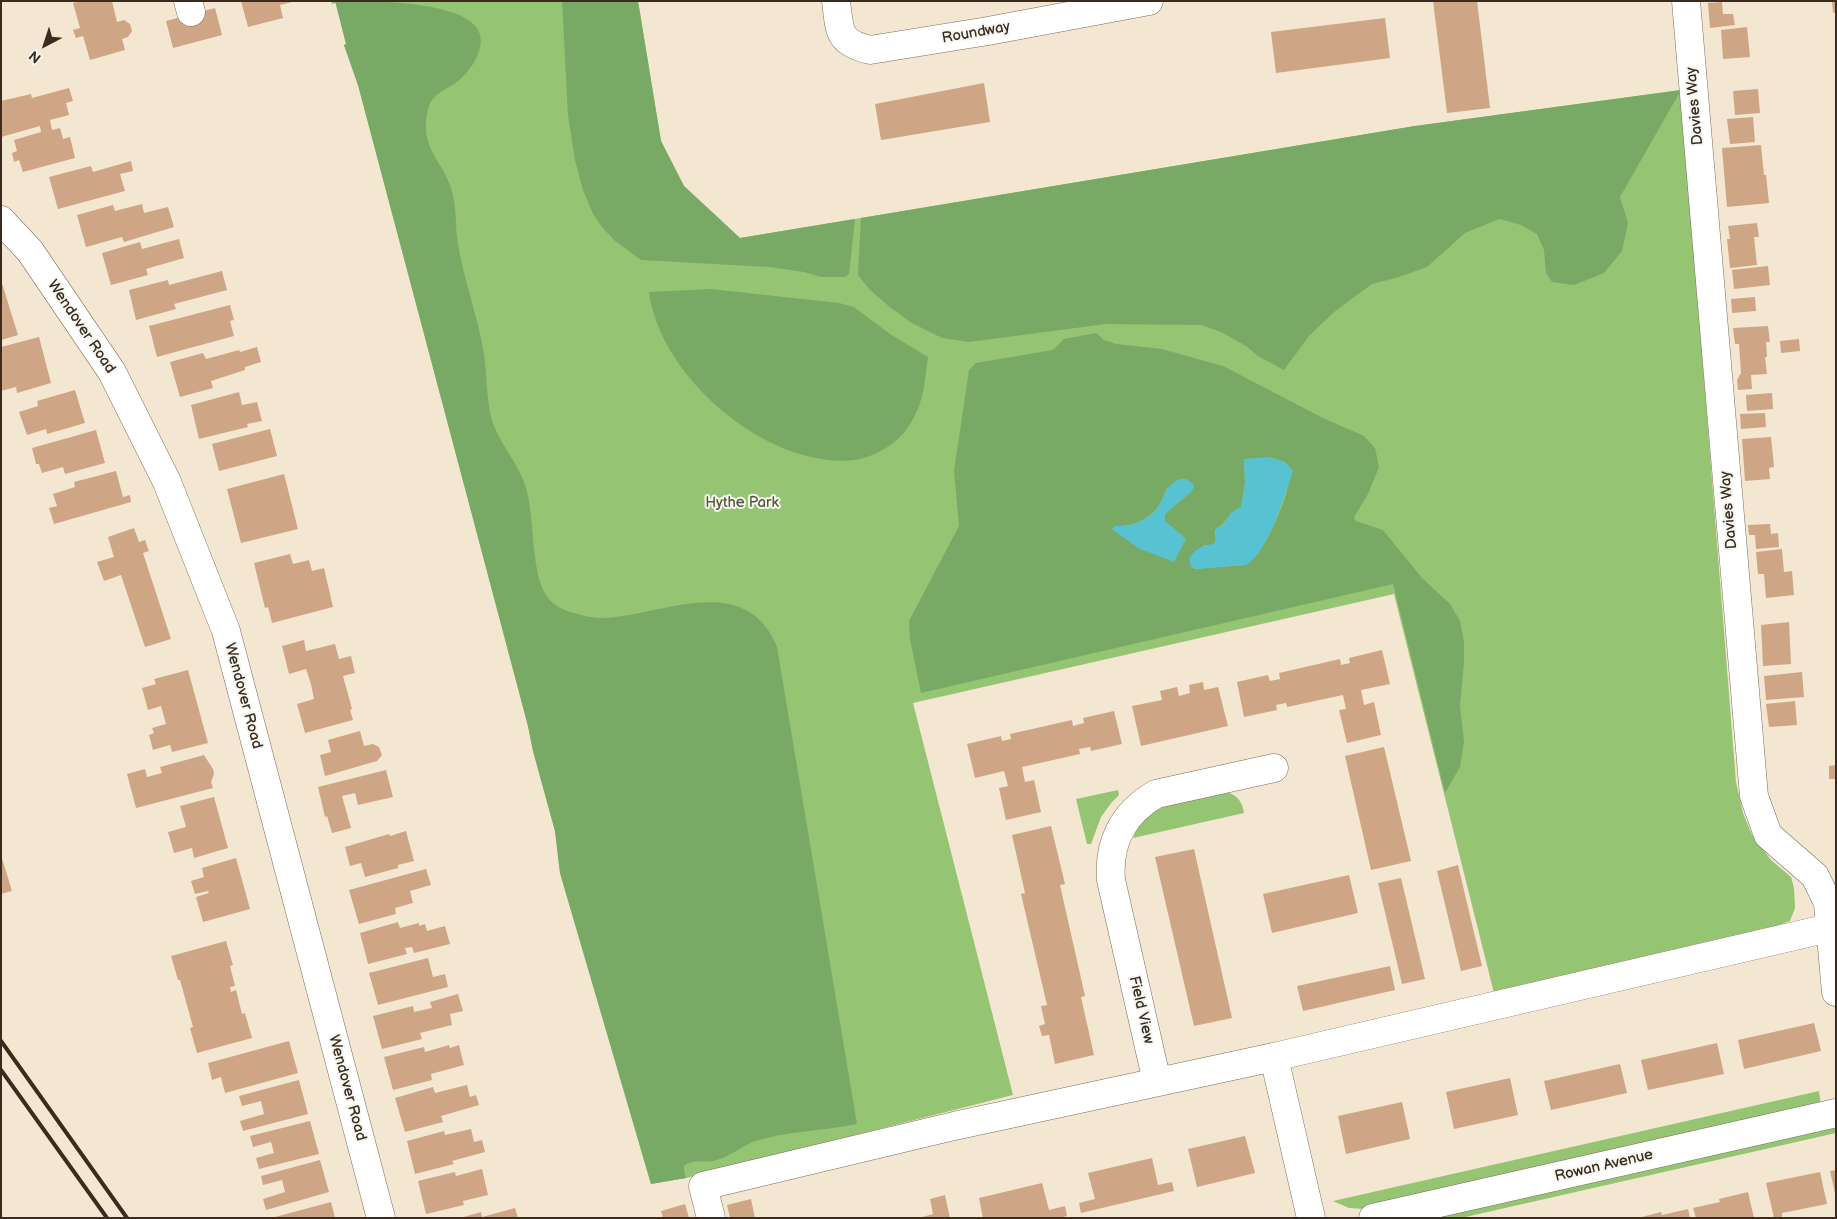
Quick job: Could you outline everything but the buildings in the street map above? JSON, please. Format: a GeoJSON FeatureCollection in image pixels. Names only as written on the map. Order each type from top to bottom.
{"type":"FeatureCollection","features":[{"type":"Feature","properties":{"kind":"street","name":"Roundway"},"geometry":{"type":"LineString","coordinates":[[836,1],[840,28],[845,39],[854,46],[870,50],[988,31],[1149,1]]}},
{"type":"Feature","properties":{"kind":"street","name":"Davies Way"},"geometry":{"type":"LineString","coordinates":[[1686,1],[1754,796],[1768,835],[1815,876],[1828,903],[1836,992]]}},
{"type":"Feature","properties":{"kind":"street","name":"Wendover Road"},"geometry":{"type":"LineString","coordinates":[[1,220],[30,251],[112,372],[168,482],[226,631],[381,1218]]}},
{"type":"Feature","properties":{"kind":"street","name":"Field View"},"geometry":{"type":"LineString","coordinates":[[1157,1082],[1111,880],[1110,864],[1113,845],[1130,814],[1142,802],[1156,794],[1274,768]]}},
{"type":"Feature","properties":{"kind":"street"},"geometry":{"type":"LineString","coordinates":[[711,1218],[703,1186],[954,1126],[1274,1057],[1829,928]]}},
{"type":"Feature","properties":{"kind":"street"},"geometry":{"type":"LineString","coordinates":[[1274,1057],[1311,1218]]}},
{"type":"Feature","properties":{"kind":"street","name":"Rowan Avenue"},"geometry":{"type":"LineString","coordinates":[[1373,1218],[1836,1113]]}},
{"type":"Feature","properties":{"kind":"green space","name":"Hythe Park"},"geometry":{"type":"Polygon","coordinates":[[[331,1],[638,1],[661,141],[684,186],[740,238],[1415,126],[1681,90],[1736,782],[1743,813],[1752,835],[1771,860],[1791,877],[1794,888],[1795,908],[1790,921],[1771,928],[1494,993],[1394,594],[913,703],[1013,1095],[686,1178],[651,1184],[560,873],[555,831],[528,726],[358,85],[344,45],[346,44],[336,3],[332,4],[331,1]]]}},
{"type":"Feature","properties":{"kind":"green space"},"geometry":{"type":"Polygon","coordinates":[[[335,1],[389,2],[432,7],[467,19],[477,28],[480,35],[480,49],[473,64],[463,76],[439,93],[431,102],[427,116],[427,137],[432,152],[448,180],[453,195],[461,258],[484,354],[490,412],[495,429],[519,470],[526,488],[538,575],[542,588],[550,601],[567,611],[600,618],[701,602],[724,603],[745,610],[763,624],[777,647],[857,1124],[780,1135],[755,1141],[717,1160],[692,1162],[684,1166],[686,1178],[651,1184],[560,873],[555,831],[528,726],[358,85],[344,45],[346,44],[335,1]]]}},
{"type":"Feature","properties":{"kind":"green space"},"geometry":{"type":"Polygon","coordinates":[[[562,1],[638,1],[661,141],[684,186],[740,238],[855,219],[849,274],[845,277],[821,277],[804,272],[769,267],[641,260],[614,240],[593,214],[583,190],[575,160],[568,115],[562,1]]]}},
{"type":"Feature","properties":{"kind":"green space"},"geometry":{"type":"Polygon","coordinates":[[[1681,90],[1620,197],[1628,223],[1622,251],[1604,273],[1574,285],[1552,282],[1546,273],[1544,250],[1537,234],[1521,225],[1499,219],[1465,233],[1427,267],[1372,284],[1334,312],[1309,336],[1284,370],[1221,332],[1201,325],[1106,324],[969,342],[942,338],[912,323],[891,308],[869,289],[858,275],[861,218],[1415,126],[1681,90]]]}},
{"type":"Feature","properties":{"kind":"green space"},"geometry":{"type":"Polygon","coordinates":[[[711,289],[839,303],[854,307],[890,334],[928,357],[922,397],[917,412],[905,432],[900,438],[881,451],[867,457],[839,461],[825,460],[784,448],[757,435],[731,418],[707,397],[686,373],[668,347],[656,320],[649,292],[711,289]]]}},
{"type":"Feature","properties":{"kind":"green space"},"geometry":{"type":"Polygon","coordinates":[[[1096,333],[1104,340],[1116,344],[1162,349],[1223,366],[1321,417],[1364,436],[1375,448],[1379,467],[1368,494],[1354,517],[1356,521],[1383,530],[1422,578],[1450,604],[1460,621],[1464,642],[1460,706],[1464,742],[1460,767],[1445,793],[1393,584],[921,693],[910,639],[909,621],[959,526],[954,471],[969,370],[976,363],[1053,350],[1064,339],[1096,333]],[[1272,458],[1244,459],[1245,483],[1241,507],[1233,512],[1215,530],[1215,542],[1213,545],[1204,545],[1194,569],[1245,565],[1258,553],[1277,519],[1287,490],[1285,462],[1272,458]],[[1167,488],[1158,507],[1149,516],[1133,524],[1115,526],[1138,548],[1154,553],[1165,521],[1165,514],[1191,492],[1167,488]]]}},
{"type":"Feature","properties":{"kind":"green space"},"geometry":{"type":"Polygon","coordinates":[[[1118,790],[1119,795],[1101,817],[1091,844],[1087,844],[1076,799],[1118,790]]]}},
{"type":"Feature","properties":{"kind":"green space"},"geometry":{"type":"Polygon","coordinates":[[[1223,791],[1238,798],[1244,813],[1133,838],[1137,828],[1147,815],[1160,805],[1223,791]]]}},
{"type":"Feature","properties":{"kind":"green space"},"geometry":{"type":"Polygon","coordinates":[[[1819,1091],[1821,1105],[1365,1209],[1349,1208],[1333,1201],[1819,1091]]]}},
{"type":"Feature","properties":{"kind":"green space"},"geometry":{"type":"Polygon","coordinates":[[[1836,1126],[1836,1133],[1461,1218],[1434,1218],[1836,1126]]]}},
{"type":"Feature","properties":{"kind":"water"},"geometry":{"type":"Polygon","coordinates":[[[1269,457],[1285,462],[1293,471],[1268,538],[1253,560],[1245,565],[1197,569],[1191,567],[1189,558],[1199,548],[1213,544],[1215,542],[1216,528],[1222,526],[1232,512],[1241,507],[1245,483],[1244,459],[1269,457]]]}},
{"type":"Feature","properties":{"kind":"water"},"geometry":{"type":"Polygon","coordinates":[[[1180,479],[1186,479],[1194,487],[1191,492],[1165,514],[1165,521],[1186,539],[1174,562],[1138,548],[1112,529],[1115,526],[1140,522],[1151,515],[1159,506],[1169,487],[1180,479]]]}},
{"type":"Feature","properties":{"kind":"railway"},"geometry":{"type":"LineString","coordinates":[[1,1041],[127,1218]]}},
{"type":"Feature","properties":{"kind":"railway"},"geometry":{"type":"LineString","coordinates":[[1,1070],[107,1218]]}}]}
